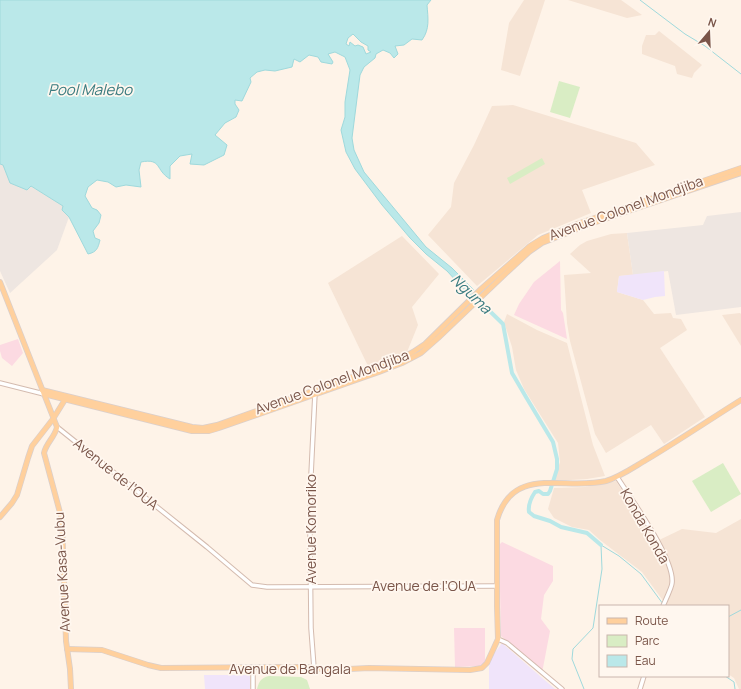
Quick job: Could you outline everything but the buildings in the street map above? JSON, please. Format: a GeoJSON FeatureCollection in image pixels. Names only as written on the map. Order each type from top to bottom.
{"type":"FeatureCollection","features":[{"type":"Feature","properties":{"kind":"main road","name":"Avenue Colonel Mondjiba"},"geometry":{"type":"LineString","coordinates":[[43,392],[192,427],[203,428],[218,425],[315,393],[394,362],[413,352],[435,335],[530,246],[543,238],[577,224],[631,208],[732,173],[741,168]]}},
{"type":"Feature","properties":{"kind":"main road","name":"Avenue Colonel Mondjiba"},"geometry":{"type":"LineString","coordinates":[[732,173],[741,172]]}},
{"type":"Feature","properties":{"kind":"main road"},"geometry":{"type":"LineString","coordinates":[[0,282],[57,427]]}},
{"type":"Feature","properties":{"kind":"main road"},"geometry":{"type":"LineString","coordinates":[[0,517],[17,495],[32,446],[53,419],[66,398]]}},
{"type":"Feature","properties":{"kind":"main road"},"geometry":{"type":"LineString","coordinates":[[498,639],[497,527],[500,512],[516,490],[530,485],[599,482],[617,477],[673,444],[741,400]]}},
{"type":"Feature","properties":{"kind":"main road","name":"Avenue Kasa-Vubu"},"geometry":{"type":"LineString","coordinates":[[57,427],[54,436],[44,453],[62,520],[63,594],[71,689]]}},
{"type":"Feature","properties":{"kind":"main road","name":"Avenue de Bangala"},"geometry":{"type":"LineString","coordinates":[[67,649],[102,650],[158,668],[314,668],[329,670],[369,668],[479,669],[484,667],[487,663],[498,639]]}},
{"type":"Feature","properties":{"kind":"street"},"geometry":{"type":"LineString","coordinates":[[0,383],[32,391],[43,392]]}},
{"type":"Feature","properties":{"kind":"street","name":"Avenue Komoriko"},"geometry":{"type":"LineString","coordinates":[[314,668],[310,587],[311,477],[315,393]]}},
{"type":"Feature","properties":{"kind":"street","name":"Avenue de l’OUA"},"geometry":{"type":"LineString","coordinates":[[57,427],[207,547],[253,586],[497,586]]}},
{"type":"Feature","properties":{"kind":"street","name":"Konda Konda"},"geometry":{"type":"LineString","coordinates":[[617,477],[644,519],[665,557],[672,585],[663,605]]}},
{"type":"Feature","properties":{"kind":"street"},"geometry":{"type":"LineString","coordinates":[[498,639],[507,644],[562,689]]}},
{"type":"Feature","properties":{"kind":"street"},"geometry":{"type":"LineString","coordinates":[[253,668],[253,689]]}},
{"type":"Feature","properties":{"kind":"street"},"geometry":{"type":"LineString","coordinates":[[640,689],[644,677]]}},
{"type":"Feature","properties":{"kind":"shaded area"},"geometry":{"type":"Polygon","coordinates":[[[524,0],[545,0],[520,76],[501,70],[509,23],[524,0]]]}},
{"type":"Feature","properties":{"kind":"shaded area"},"geometry":{"type":"Polygon","coordinates":[[[568,0],[621,0],[642,15],[627,18],[568,0]]]}},
{"type":"Feature","properties":{"kind":"shaded area"},"geometry":{"type":"Polygon","coordinates":[[[659,31],[702,65],[694,73],[692,78],[677,74],[675,66],[642,54],[642,46],[646,35],[655,35],[659,31]]]}},
{"type":"Feature","properties":{"kind":"shaded area"},"geometry":{"type":"Polygon","coordinates":[[[513,105],[636,143],[655,165],[582,190],[591,213],[538,235],[477,286],[428,235],[451,207],[454,183],[492,106],[513,105]]]}},
{"type":"Feature","properties":{"kind":"shaded area"},"geometry":{"type":"Polygon","coordinates":[[[0,164],[3,165],[11,183],[30,186],[64,206],[62,210],[69,217],[57,250],[10,293],[0,271],[0,164]]]}},
{"type":"Feature","properties":{"kind":"shaded area"},"geometry":{"type":"Polygon","coordinates":[[[741,212],[741,307],[676,315],[668,271],[633,275],[627,233],[703,225],[707,216],[741,212]]]}},
{"type":"Feature","properties":{"kind":"shaded area"},"geometry":{"type":"Polygon","coordinates":[[[627,233],[633,275],[619,276],[617,292],[643,300],[654,314],[671,313],[673,318],[681,319],[687,330],[660,348],[705,417],[664,444],[651,425],[606,453],[595,434],[570,341],[567,323],[564,275],[591,273],[570,254],[580,245],[587,241],[611,234],[627,233]]]}},
{"type":"Feature","properties":{"kind":"shaded area"},"geometry":{"type":"Polygon","coordinates":[[[402,236],[439,274],[412,307],[418,325],[407,352],[368,366],[328,283],[402,236]]]}},
{"type":"Feature","properties":{"kind":"shaded area"},"geometry":{"type":"Polygon","coordinates":[[[560,261],[561,310],[563,313],[567,339],[514,315],[519,304],[534,282],[560,261]]]}},
{"type":"Feature","properties":{"kind":"shaded area"},"geometry":{"type":"Polygon","coordinates":[[[664,271],[665,296],[643,300],[617,292],[619,276],[664,271]]]}},
{"type":"Feature","properties":{"kind":"shaded area"},"geometry":{"type":"Polygon","coordinates":[[[507,314],[537,330],[567,343],[593,445],[605,476],[587,479],[554,481],[560,462],[558,443],[524,389],[516,370],[512,347],[504,322],[507,314]]]}},
{"type":"Feature","properties":{"kind":"shaded area"},"geometry":{"type":"Polygon","coordinates":[[[741,314],[741,346],[722,315],[741,314]]]}},
{"type":"Feature","properties":{"kind":"shaded area"},"geometry":{"type":"Polygon","coordinates":[[[18,339],[23,353],[12,366],[2,358],[0,345],[18,339]]]}},
{"type":"Feature","properties":{"kind":"shaded area"},"geometry":{"type":"Polygon","coordinates":[[[616,481],[655,542],[682,529],[716,533],[741,519],[741,689],[739,689],[734,678],[729,675],[729,605],[666,605],[642,572],[589,530],[572,527],[554,518],[548,509],[554,488],[585,487],[616,481]]]}},
{"type":"Feature","properties":{"kind":"shaded area"},"geometry":{"type":"Polygon","coordinates":[[[502,542],[553,566],[553,581],[544,595],[541,619],[550,631],[542,673],[501,636],[499,545],[502,542]]]}},
{"type":"Feature","properties":{"kind":"shaded area"},"geometry":{"type":"Polygon","coordinates":[[[454,628],[485,628],[485,663],[482,666],[455,667],[454,628]]]}},
{"type":"Feature","properties":{"kind":"shaded area"},"geometry":{"type":"Polygon","coordinates":[[[502,643],[555,689],[489,689],[489,667],[491,658],[502,643]]]}},
{"type":"Feature","properties":{"kind":"shaded area"},"geometry":{"type":"Polygon","coordinates":[[[204,675],[250,675],[250,689],[205,689],[204,675]]]}},
{"type":"Feature","properties":{"kind":"green space"},"geometry":{"type":"Polygon","coordinates":[[[559,81],[580,87],[570,118],[550,112],[559,81]]]}},
{"type":"Feature","properties":{"kind":"green space"},"geometry":{"type":"Polygon","coordinates":[[[542,158],[545,164],[510,184],[507,178],[542,158]]]}},
{"type":"Feature","properties":{"kind":"green space"},"geometry":{"type":"Polygon","coordinates":[[[723,463],[741,494],[711,512],[692,481],[723,463]]]}},
{"type":"Feature","properties":{"kind":"green space"},"geometry":{"type":"Polygon","coordinates":[[[269,676],[301,677],[307,680],[310,689],[257,689],[261,680],[269,676]]]}},
{"type":"Feature","properties":{"kind":"water","name":"Pool Malebo"},"geometry":{"type":"Polygon","coordinates":[[[0,0],[431,0],[427,5],[427,28],[425,36],[422,40],[412,39],[404,45],[395,46],[398,54],[394,58],[390,53],[383,50],[376,54],[375,58],[364,67],[360,75],[352,138],[354,150],[364,172],[426,247],[452,268],[474,290],[469,295],[447,271],[426,254],[410,238],[382,205],[355,169],[346,152],[341,130],[345,117],[345,102],[350,70],[345,57],[335,52],[328,54],[333,62],[332,64],[321,62],[318,57],[309,55],[300,62],[294,59],[292,67],[275,71],[265,70],[257,72],[250,78],[251,82],[242,101],[235,100],[235,104],[239,110],[236,117],[225,123],[215,135],[227,145],[224,155],[204,165],[190,164],[192,154],[180,156],[170,166],[170,179],[165,176],[155,163],[148,161],[141,162],[139,170],[141,187],[126,185],[116,187],[108,182],[97,180],[88,187],[85,196],[92,208],[97,210],[101,215],[99,223],[93,231],[95,238],[100,240],[97,249],[91,253],[88,254],[69,217],[62,210],[63,206],[31,186],[27,190],[10,183],[3,165],[0,164],[0,0]],[[353,34],[348,38],[346,44],[349,46],[350,42],[355,46],[358,45],[363,47],[366,54],[371,52],[368,50],[368,46],[361,42],[353,34]]]}},
{"type":"Feature","properties":{"kind":"waterway"},"geometry":{"type":"LineString","coordinates":[[640,0],[685,34],[705,46],[741,74]]}},
{"type":"Feature","properties":{"kind":"waterway","name":"Nguma"},"geometry":{"type":"LineString","coordinates":[[468,290],[503,324],[512,373],[553,442],[557,459],[557,469],[550,491],[548,494],[543,494],[539,491],[535,492],[530,502],[529,512],[534,516],[550,521],[561,527],[587,533],[601,545]]}},
{"type":"Feature","properties":{"kind":"waterway"},"geometry":{"type":"LineString","coordinates":[[601,545],[619,556],[641,574],[663,604]]}},
{"type":"Feature","properties":{"kind":"waterway"},"geometry":{"type":"LineString","coordinates":[[584,689],[572,659],[573,649],[593,628],[602,569],[601,545]]}},
{"type":"Feature","properties":{"kind":"waterway"},"geometry":{"type":"LineString","coordinates":[[729,616],[741,610]]}},
{"type":"Feature","properties":{"kind":"waterway"},"geometry":{"type":"LineString","coordinates":[[726,677],[734,682],[735,689]]}}]}
